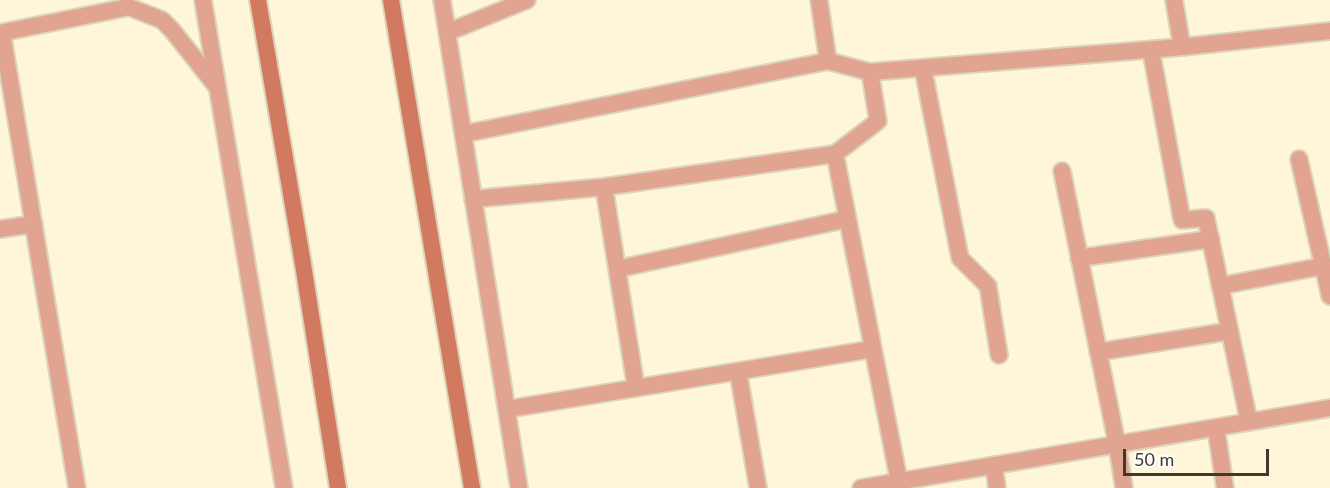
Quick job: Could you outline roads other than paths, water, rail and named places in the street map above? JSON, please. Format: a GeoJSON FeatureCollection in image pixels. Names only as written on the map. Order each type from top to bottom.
{"type":"FeatureCollection","features":[{"type":"Feature","properties":{"kind":"main road"},"geometry":{"type":"LineString","coordinates":[[258,0],[338,488]]}},
{"type":"Feature","properties":{"kind":"main road"},"geometry":{"type":"LineString","coordinates":[[391,0],[472,488]]}},
{"type":"Feature","properties":{"kind":"street"},"geometry":{"type":"LineString","coordinates":[[203,0],[284,488]]}},
{"type":"Feature","properties":{"kind":"street"},"geometry":{"type":"LineString","coordinates":[[442,0],[519,488]]}},
{"type":"Feature","properties":{"kind":"street"},"geometry":{"type":"LineString","coordinates":[[448,32],[527,0]]}},
{"type":"Feature","properties":{"kind":"street"},"geometry":{"type":"LineString","coordinates":[[819,0],[828,60]]}},
{"type":"Feature","properties":{"kind":"street"},"geometry":{"type":"LineString","coordinates":[[1174,0],[1182,47]]}},
{"type":"Feature","properties":{"kind":"street"},"geometry":{"type":"LineString","coordinates":[[77,488],[1,33],[129,7],[162,20],[218,89]]}},
{"type":"Feature","properties":{"kind":"street"},"geometry":{"type":"LineString","coordinates":[[463,134],[828,60],[870,72],[1150,50],[1330,31]]}},
{"type":"Feature","properties":{"kind":"street"},"geometry":{"type":"LineString","coordinates":[[1150,50],[1182,220],[1206,218],[1249,422]]}},
{"type":"Feature","properties":{"kind":"street"},"geometry":{"type":"LineString","coordinates":[[923,68],[960,258],[988,286],[999,355]]}},
{"type":"Feature","properties":{"kind":"street"},"geometry":{"type":"LineString","coordinates":[[473,199],[604,187],[835,154],[878,121],[870,72]]}},
{"type":"Feature","properties":{"kind":"street"},"geometry":{"type":"LineString","coordinates":[[835,154],[873,349],[892,484]]}},
{"type":"Feature","properties":{"kind":"street"},"geometry":{"type":"LineString","coordinates":[[1299,159],[1330,296]]}},
{"type":"Feature","properties":{"kind":"street"},"geometry":{"type":"LineString","coordinates":[[1062,171],[1124,488]]}},
{"type":"Feature","properties":{"kind":"street"},"geometry":{"type":"LineString","coordinates":[[604,187],[636,388]]}},
{"type":"Feature","properties":{"kind":"street"},"geometry":{"type":"LineString","coordinates":[[618,269],[847,219]]}},
{"type":"Feature","properties":{"kind":"street"},"geometry":{"type":"LineString","coordinates":[[0,229],[34,224]]}},
{"type":"Feature","properties":{"kind":"street"},"geometry":{"type":"LineString","coordinates":[[1079,258],[1210,239]]}},
{"type":"Feature","properties":{"kind":"street"},"geometry":{"type":"LineString","coordinates":[[1220,286],[1323,266]]}},
{"type":"Feature","properties":{"kind":"street"},"geometry":{"type":"LineString","coordinates":[[1098,352],[1230,331]]}},
{"type":"Feature","properties":{"kind":"street"},"geometry":{"type":"LineString","coordinates":[[508,409],[873,349]]}},
{"type":"Feature","properties":{"kind":"street"},"geometry":{"type":"LineString","coordinates":[[738,371],[758,488]]}},
{"type":"Feature","properties":{"kind":"street"},"geometry":{"type":"LineString","coordinates":[[861,488],[1330,408]]}},
{"type":"Feature","properties":{"kind":"street"},"geometry":{"type":"LineString","coordinates":[[1216,428],[1225,488]]}},
{"type":"Feature","properties":{"kind":"street"},"geometry":{"type":"LineString","coordinates":[[994,465],[997,488]]}}]}
